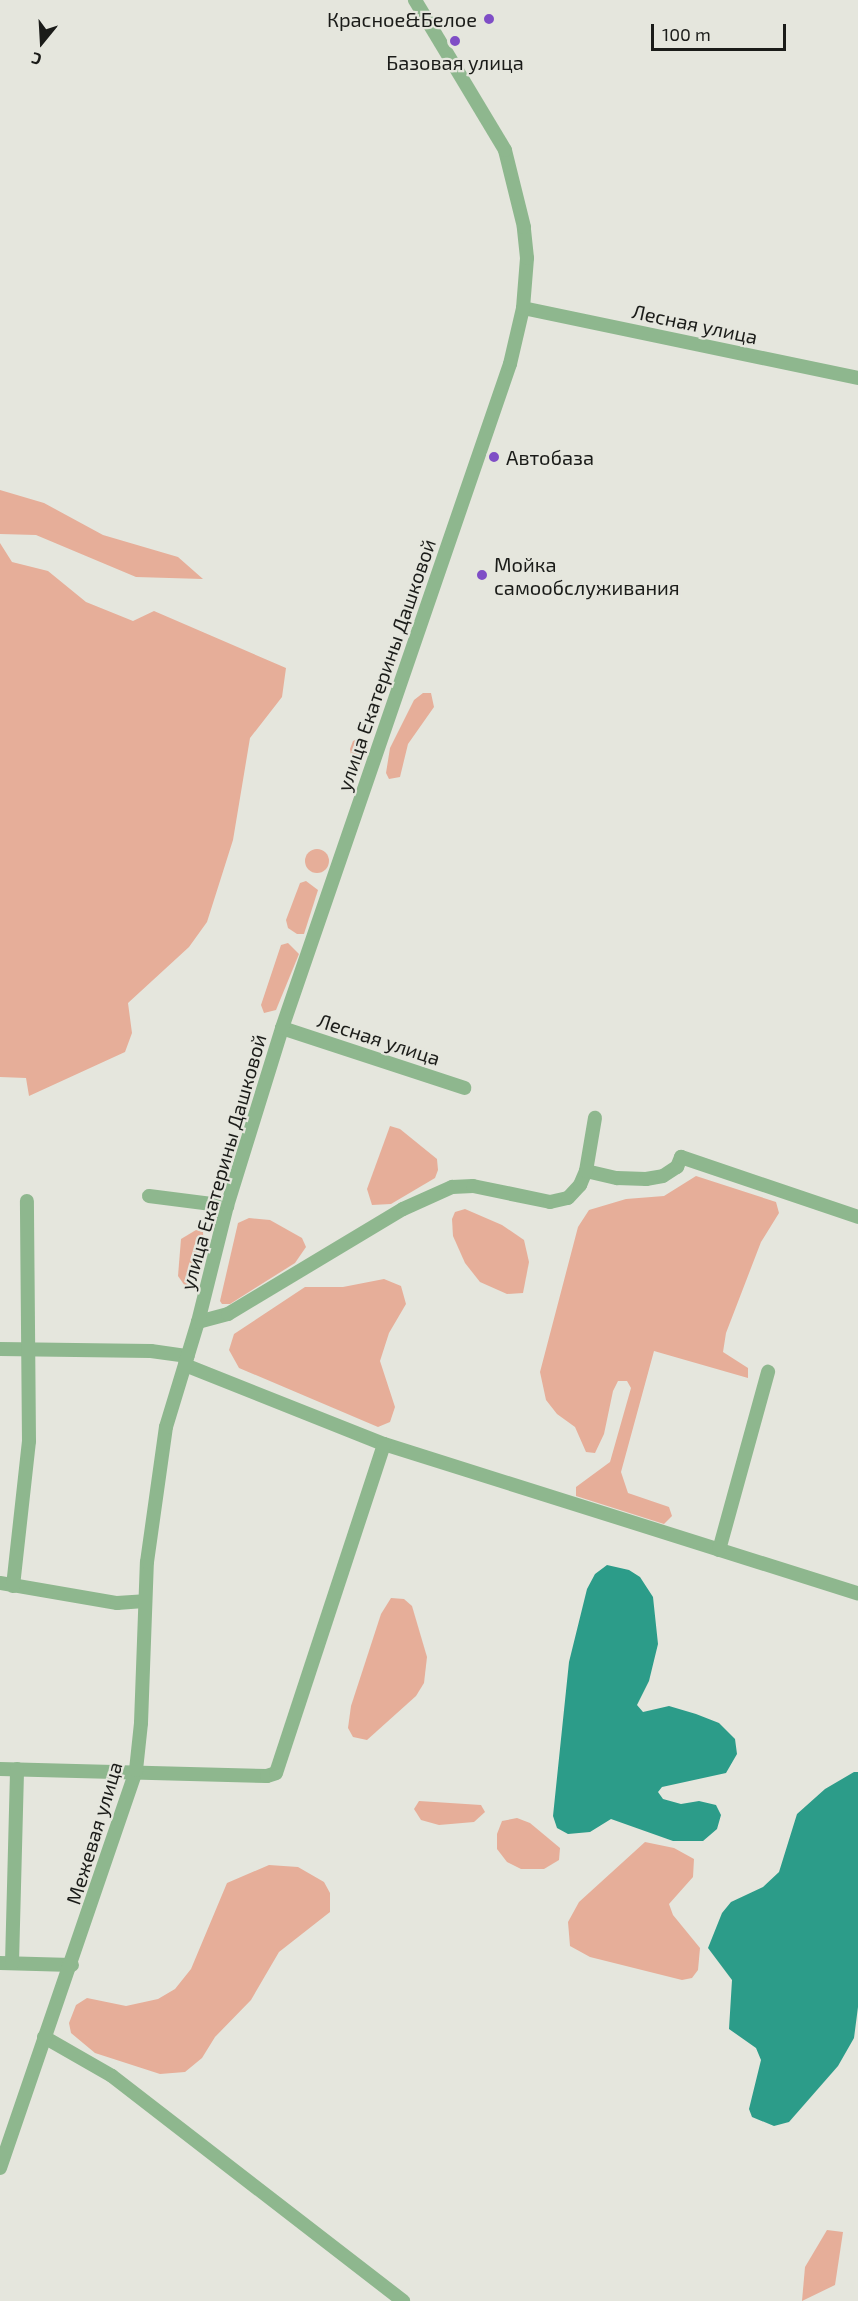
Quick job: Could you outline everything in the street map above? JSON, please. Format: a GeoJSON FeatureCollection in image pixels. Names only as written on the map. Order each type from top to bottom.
{"type":"FeatureCollection","features":[{"type":"Feature","properties":{"kind":"street","name":"улица Екатерины Дашковой"},"geometry":{"type":"LineString","coordinates":[[186,1361],[227,1206],[282,1028],[510,364],[523,308],[527,258],[524,226],[505,150],[414,0]]}},
{"type":"Feature","properties":{"kind":"street","name":"Лесная улица"},"geometry":{"type":"LineString","coordinates":[[523,308],[858,378]]}},
{"type":"Feature","properties":{"kind":"street","name":"Лесная улица"},"geometry":{"type":"LineString","coordinates":[[282,1028],[464,1088]]}},
{"type":"Feature","properties":{"kind":"street"},"geometry":{"type":"LineString","coordinates":[[198,1322],[228,1314],[403,1209],[452,1187],[473,1186],[550,1202],[568,1198],[580,1185],[586,1170],[595,1118]]}},
{"type":"Feature","properties":{"kind":"street"},"geometry":{"type":"LineString","coordinates":[[586,1170],[617,1178],[646,1179],[670,1172],[681,1156],[858,1217]]}},
{"type":"Feature","properties":{"kind":"street"},"geometry":{"type":"LineString","coordinates":[[149,1196],[227,1206]]}},
{"type":"Feature","properties":{"kind":"street"},"geometry":{"type":"LineString","coordinates":[[27,1202],[29,1441],[6,1584],[117,1603],[144,1601]]}},
{"type":"Feature","properties":{"kind":"street"},"geometry":{"type":"LineString","coordinates":[[0,1349],[151,1350],[186,1361],[384,1444],[858,1593]]}},
{"type":"Feature","properties":{"kind":"street","name":"Межевая улица"},"geometry":{"type":"LineString","coordinates":[[0,2168],[44,2037],[72,1965],[136,1770],[141,1723],[144,1601],[166,1427],[186,1361]]}},
{"type":"Feature","properties":{"kind":"street"},"geometry":{"type":"LineString","coordinates":[[719,1550],[768,1372]]}},
{"type":"Feature","properties":{"kind":"street"},"geometry":{"type":"LineString","coordinates":[[0,1769],[136,1770],[186,1775],[267,1776],[276,1773],[384,1444]]}},
{"type":"Feature","properties":{"kind":"street"},"geometry":{"type":"LineString","coordinates":[[17,1769],[6,1963],[72,1965]]}},
{"type":"Feature","properties":{"kind":"street"},"geometry":{"type":"LineString","coordinates":[[44,2037],[112,2076],[403,2301]]}},
{"type":"Feature","properties":{"kind":"shaded area"},"geometry":{"type":"Polygon","coordinates":[[[0,490],[44,503],[103,535],[178,557],[203,579],[136,577],[36,535],[0,534],[0,490]]]}},
{"type":"Feature","properties":{"kind":"shaded area"},"geometry":{"type":"Polygon","coordinates":[[[0,543],[12,562],[48,571],[86,602],[133,621],[154,611],[286,668],[282,697],[250,738],[233,840],[207,922],[189,947],[128,1003],[132,1033],[125,1052],[29,1096],[26,1078],[0,1077],[0,543]]]}},
{"type":"Feature","properties":{"kind":"shaded area"},"geometry":{"type":"Polygon","coordinates":[[[423,693],[431,693],[434,707],[408,744],[400,777],[389,779],[386,773],[390,748],[414,700],[423,693]]]}},
{"type":"Feature","properties":{"kind":"shaded area"},"geometry":{"type":"Polygon","coordinates":[[[360,738],[366,740],[368,747],[360,767],[353,766],[350,749],[353,741],[360,738]]]}},
{"type":"Feature","properties":{"kind":"shaded area"},"geometry":{"type":"Polygon","coordinates":[[[317,849],[326,852],[329,861],[326,870],[317,873],[308,870],[305,861],[308,852],[317,849]]]}},
{"type":"Feature","properties":{"kind":"shaded area"},"geometry":{"type":"Polygon","coordinates":[[[306,881],[318,890],[304,934],[297,934],[288,928],[286,920],[300,883],[306,881]]]}},
{"type":"Feature","properties":{"kind":"shaded area"},"geometry":{"type":"Polygon","coordinates":[[[288,943],[299,954],[276,1010],[264,1013],[261,1005],[281,945],[288,943]]]}},
{"type":"Feature","properties":{"kind":"shaded area"},"geometry":{"type":"Polygon","coordinates":[[[390,1126],[400,1129],[437,1159],[438,1170],[435,1178],[391,1204],[372,1205],[367,1189],[390,1126]]]}},
{"type":"Feature","properties":{"kind":"shaded area"},"geometry":{"type":"Polygon","coordinates":[[[696,1176],[776,1202],[779,1213],[761,1242],[726,1333],[723,1352],[748,1368],[748,1378],[654,1351],[621,1472],[628,1493],[669,1507],[672,1516],[664,1524],[576,1496],[576,1487],[610,1462],[631,1388],[627,1381],[618,1381],[613,1391],[604,1434],[595,1453],[586,1452],[575,1427],[557,1414],[546,1400],[540,1372],[578,1227],[589,1210],[626,1199],[664,1196],[696,1176]]]}},
{"type":"Feature","properties":{"kind":"shaded area"},"geometry":{"type":"Polygon","coordinates":[[[465,1209],[502,1225],[524,1240],[529,1262],[523,1293],[507,1294],[480,1282],[465,1263],[453,1236],[452,1219],[455,1212],[465,1209]]]}},
{"type":"Feature","properties":{"kind":"shaded area"},"geometry":{"type":"Polygon","coordinates":[[[249,1218],[270,1220],[302,1238],[306,1247],[295,1263],[230,1304],[222,1304],[220,1301],[238,1223],[249,1218]]]}},
{"type":"Feature","properties":{"kind":"shaded area"},"geometry":{"type":"Polygon","coordinates":[[[196,1230],[203,1232],[204,1252],[191,1283],[185,1286],[178,1276],[181,1239],[196,1230]]]}},
{"type":"Feature","properties":{"kind":"shaded area"},"geometry":{"type":"Polygon","coordinates":[[[384,1279],[401,1286],[406,1304],[389,1333],[380,1361],[395,1407],[390,1422],[378,1427],[239,1368],[229,1350],[234,1334],[305,1287],[343,1287],[384,1279]]]}},
{"type":"Feature","properties":{"kind":"shaded area"},"geometry":{"type":"Polygon","coordinates":[[[391,1598],[404,1599],[412,1606],[427,1657],[424,1683],[416,1696],[367,1740],[353,1737],[348,1728],[351,1706],[381,1614],[391,1598]]]}},
{"type":"Feature","properties":{"kind":"shaded area"},"geometry":{"type":"Polygon","coordinates":[[[419,1801],[481,1805],[485,1812],[474,1822],[439,1825],[421,1820],[414,1809],[419,1801]]]}},
{"type":"Feature","properties":{"kind":"shaded area"},"geometry":{"type":"Polygon","coordinates":[[[517,1818],[530,1823],[560,1848],[559,1860],[544,1869],[521,1869],[507,1862],[497,1849],[497,1834],[502,1821],[517,1818]]]}},
{"type":"Feature","properties":{"kind":"shaded area"},"geometry":{"type":"Polygon","coordinates":[[[645,1842],[674,1848],[694,1859],[693,1877],[669,1904],[673,1915],[700,1948],[698,1970],[692,1978],[682,1980],[590,1957],[570,1946],[568,1922],[579,1902],[645,1842]]]}},
{"type":"Feature","properties":{"kind":"shaded area"},"geometry":{"type":"Polygon","coordinates":[[[269,1865],[298,1867],[324,1882],[330,1893],[330,1912],[279,1952],[251,2000],[215,2037],[202,2058],[185,2072],[160,2074],[95,2053],[71,2033],[69,2023],[76,2005],[87,1998],[126,2006],[158,1999],[175,1989],[191,1969],[227,1883],[269,1865]]]}},
{"type":"Feature","properties":{"kind":"shaded area"},"geometry":{"type":"Polygon","coordinates":[[[827,2230],[843,2232],[835,2285],[802,2301],[805,2267],[827,2230]]]}},
{"type":"Feature","properties":{"kind":"water"},"geometry":{"type":"Polygon","coordinates":[[[607,1565],[629,1570],[640,1577],[653,1597],[658,1644],[649,1681],[637,1705],[643,1712],[669,1706],[696,1714],[719,1723],[735,1739],[737,1754],[726,1773],[662,1787],[658,1792],[663,1799],[681,1804],[699,1801],[716,1805],[721,1815],[717,1829],[703,1841],[673,1841],[611,1819],[590,1832],[568,1834],[557,1828],[553,1816],[569,1662],[587,1589],[595,1574],[607,1565]]]}},
{"type":"Feature","properties":{"kind":"water"},"geometry":{"type":"Polygon","coordinates":[[[854,1772],[858,1772],[858,2007],[854,2038],[838,2066],[789,2122],[774,2126],[752,2117],[749,2109],[761,2060],[756,2048],[729,2029],[732,1980],[708,1948],[722,1913],[731,1902],[763,1887],[779,1872],[797,1814],[825,1789],[854,1772]]]}},
{"type":"Feature","properties":{"kind":"place","name":"Красное&Белое"},"geometry":{"type":"Point","coordinates":[489,19]}},
{"type":"Feature","properties":{"kind":"place","name":"Базовая улица"},"geometry":{"type":"Point","coordinates":[455,41]}},
{"type":"Feature","properties":{"kind":"place","name":"Автобаза"},"geometry":{"type":"Point","coordinates":[494,457]}},
{"type":"Feature","properties":{"kind":"place","name":"Мойка самообслуживания"},"geometry":{"type":"Point","coordinates":[482,575]}}]}
